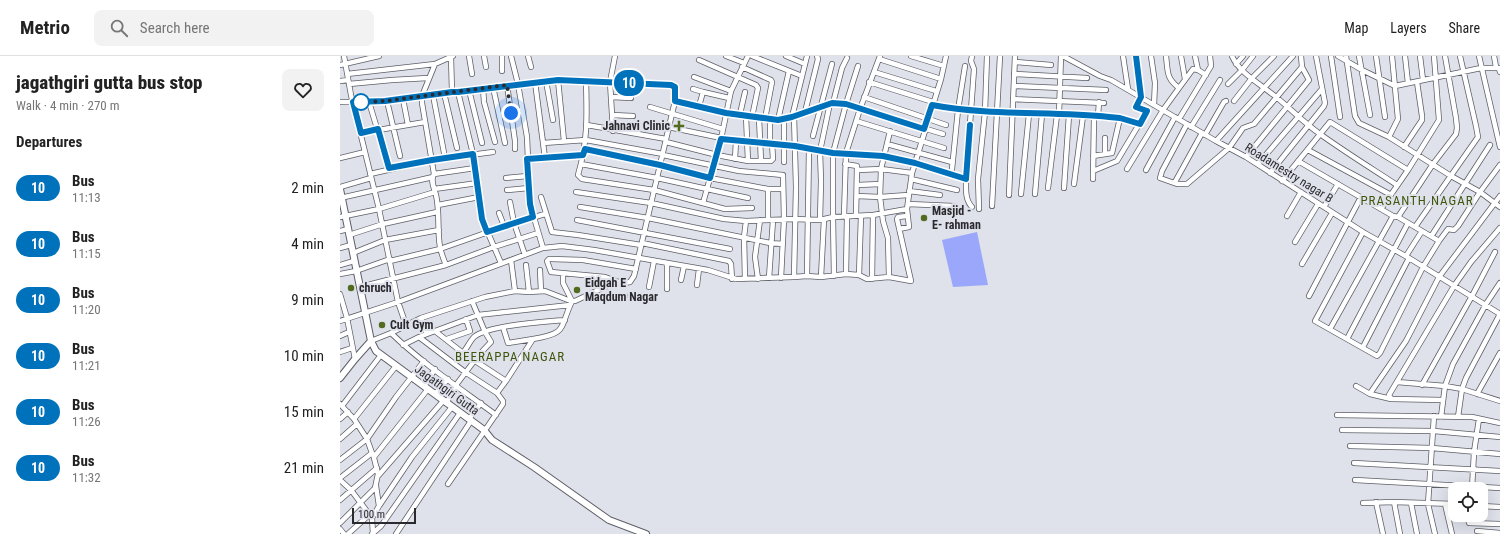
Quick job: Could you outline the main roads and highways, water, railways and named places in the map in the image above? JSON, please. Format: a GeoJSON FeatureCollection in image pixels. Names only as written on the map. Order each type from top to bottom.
{"type":"FeatureCollection","features":[{"type":"Feature","properties":{"kind":"place","name":"Jahnavi Clinic"},"geometry":{"type":"Point","coordinates":[679,126]}},
{"type":"Feature","properties":{"kind":"place","name":"Masjid - E- rahman"},"geometry":{"type":"Point","coordinates":[924,218]}},
{"type":"Feature","properties":{"kind":"place","name":"chruch"},"geometry":{"type":"Point","coordinates":[351,288]}},
{"type":"Feature","properties":{"kind":"place","name":"Eidgah E Maqdum Nagar"},"geometry":{"type":"Point","coordinates":[577,290]}},
{"type":"Feature","properties":{"kind":"place","name":"Cult Gym"},"geometry":{"type":"Point","coordinates":[382,325]}},
{"type":"Feature","properties":{"kind":"district","name":"PRASANTH NAGAR"},"geometry":{"type":"Point","coordinates":[1417,200]}},
{"type":"Feature","properties":{"kind":"district","name":"BEERAPPA NAGAR"},"geometry":{"type":"Point","coordinates":[510,356]}}]}
